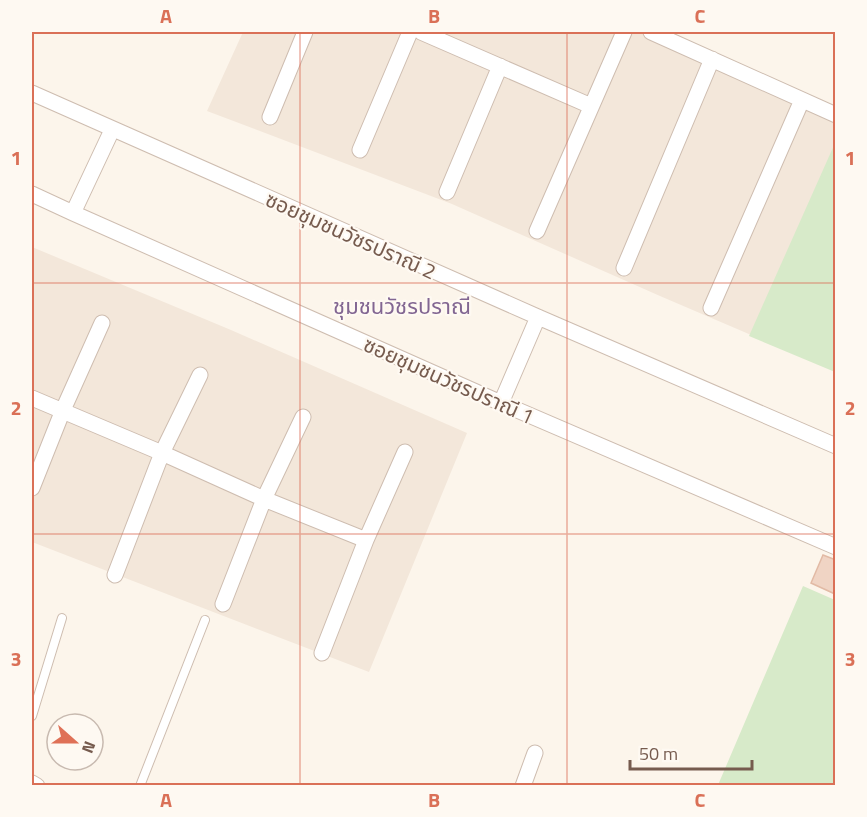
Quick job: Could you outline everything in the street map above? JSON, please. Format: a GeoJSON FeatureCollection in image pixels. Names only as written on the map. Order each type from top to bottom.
{"type":"FeatureCollection","features":[{"type":"Feature","properties":{"kind":"street"},"geometry":{"type":"LineString","coordinates":[[270,117],[305,32]]}},
{"type":"Feature","properties":{"kind":"street"},"geometry":{"type":"LineString","coordinates":[[360,150],[410,32]]}},
{"type":"Feature","properties":{"kind":"street"},"geometry":{"type":"LineString","coordinates":[[422,32],[591,106]]}},
{"type":"Feature","properties":{"kind":"street"},"geometry":{"type":"LineString","coordinates":[[537,231],[624,32]]}},
{"type":"Feature","properties":{"kind":"street"},"geometry":{"type":"LineString","coordinates":[[651,32],[836,115]]}},
{"type":"Feature","properties":{"kind":"street"},"geometry":{"type":"LineString","coordinates":[[624,268],[712,59]]}},
{"type":"Feature","properties":{"kind":"street"},"geometry":{"type":"LineString","coordinates":[[447,192],[500,66]]}},
{"type":"Feature","properties":{"kind":"street","name":"ซอยชุมชนวัชรปราณี 2"},"geometry":{"type":"LineString","coordinates":[[32,93],[836,446]]}},
{"type":"Feature","properties":{"kind":"street"},"geometry":{"type":"LineString","coordinates":[[711,308],[802,99]]}},
{"type":"Feature","properties":{"kind":"street"},"geometry":{"type":"LineString","coordinates":[[73,213],[112,130]]}},
{"type":"Feature","properties":{"kind":"street","name":"ซอยชุมชนวัชรปราณี 1"},"geometry":{"type":"LineString","coordinates":[[32,194],[501,403],[836,547]]}},
{"type":"Feature","properties":{"kind":"street"},"geometry":{"type":"LineString","coordinates":[[501,403],[538,317]]}},
{"type":"Feature","properties":{"kind":"street"},"geometry":{"type":"LineString","coordinates":[[32,488],[63,410],[102,323]]}},
{"type":"Feature","properties":{"kind":"street"},"geometry":{"type":"LineString","coordinates":[[115,575],[162,453],[200,375]]}},
{"type":"Feature","properties":{"kind":"street"},"geometry":{"type":"LineString","coordinates":[[32,398],[264,499],[366,540]]}},
{"type":"Feature","properties":{"kind":"street"},"geometry":{"type":"LineString","coordinates":[[223,604],[264,499],[303,417]]}},
{"type":"Feature","properties":{"kind":"street"},"geometry":{"type":"LineString","coordinates":[[322,653],[366,540],[405,453]]}},
{"type":"Feature","properties":{"kind":"street"},"geometry":{"type":"LineString","coordinates":[[524,786],[536,753]]}},
{"type":"Feature","properties":{"kind":"street"},"geometry":{"type":"LineString","coordinates":[[32,783],[37,786]]}},
{"type":"Feature","properties":{"kind":"lane"},"geometry":{"type":"LineString","coordinates":[[32,716],[62,618]]}},
{"type":"Feature","properties":{"kind":"lane"},"geometry":{"type":"LineString","coordinates":[[140,786],[205,620]]}},
{"type":"Feature","properties":{"kind":"shaded area"},"geometry":{"type":"Polygon","coordinates":[[[243,32],[660,32],[835,110],[835,371],[452,204],[207,111],[243,32]]]}},
{"type":"Feature","properties":{"kind":"shaded area"},"geometry":{"type":"Polygon","coordinates":[[[32,247],[231,330],[467,433],[369,672],[32,542],[32,247]]]}},
{"type":"Feature","properties":{"kind":"green space"},"geometry":{"type":"Polygon","coordinates":[[[835,143],[836,372],[749,336],[835,143]]]}},
{"type":"Feature","properties":{"kind":"green space"},"geometry":{"type":"Polygon","coordinates":[[[803,586],[835,600],[835,785],[718,785],[803,586]]]}},
{"type":"Feature","properties":{"kind":"building"},"geometry":{"type":"Polygon","coordinates":[[[823,555],[836,560],[835,594],[811,583],[823,555]]]}},
{"type":"Feature","properties":{"kind":"district","name":"ชุมชนวัชรปราณี"},"geometry":{"type":"Point","coordinates":[402,306]}}]}
